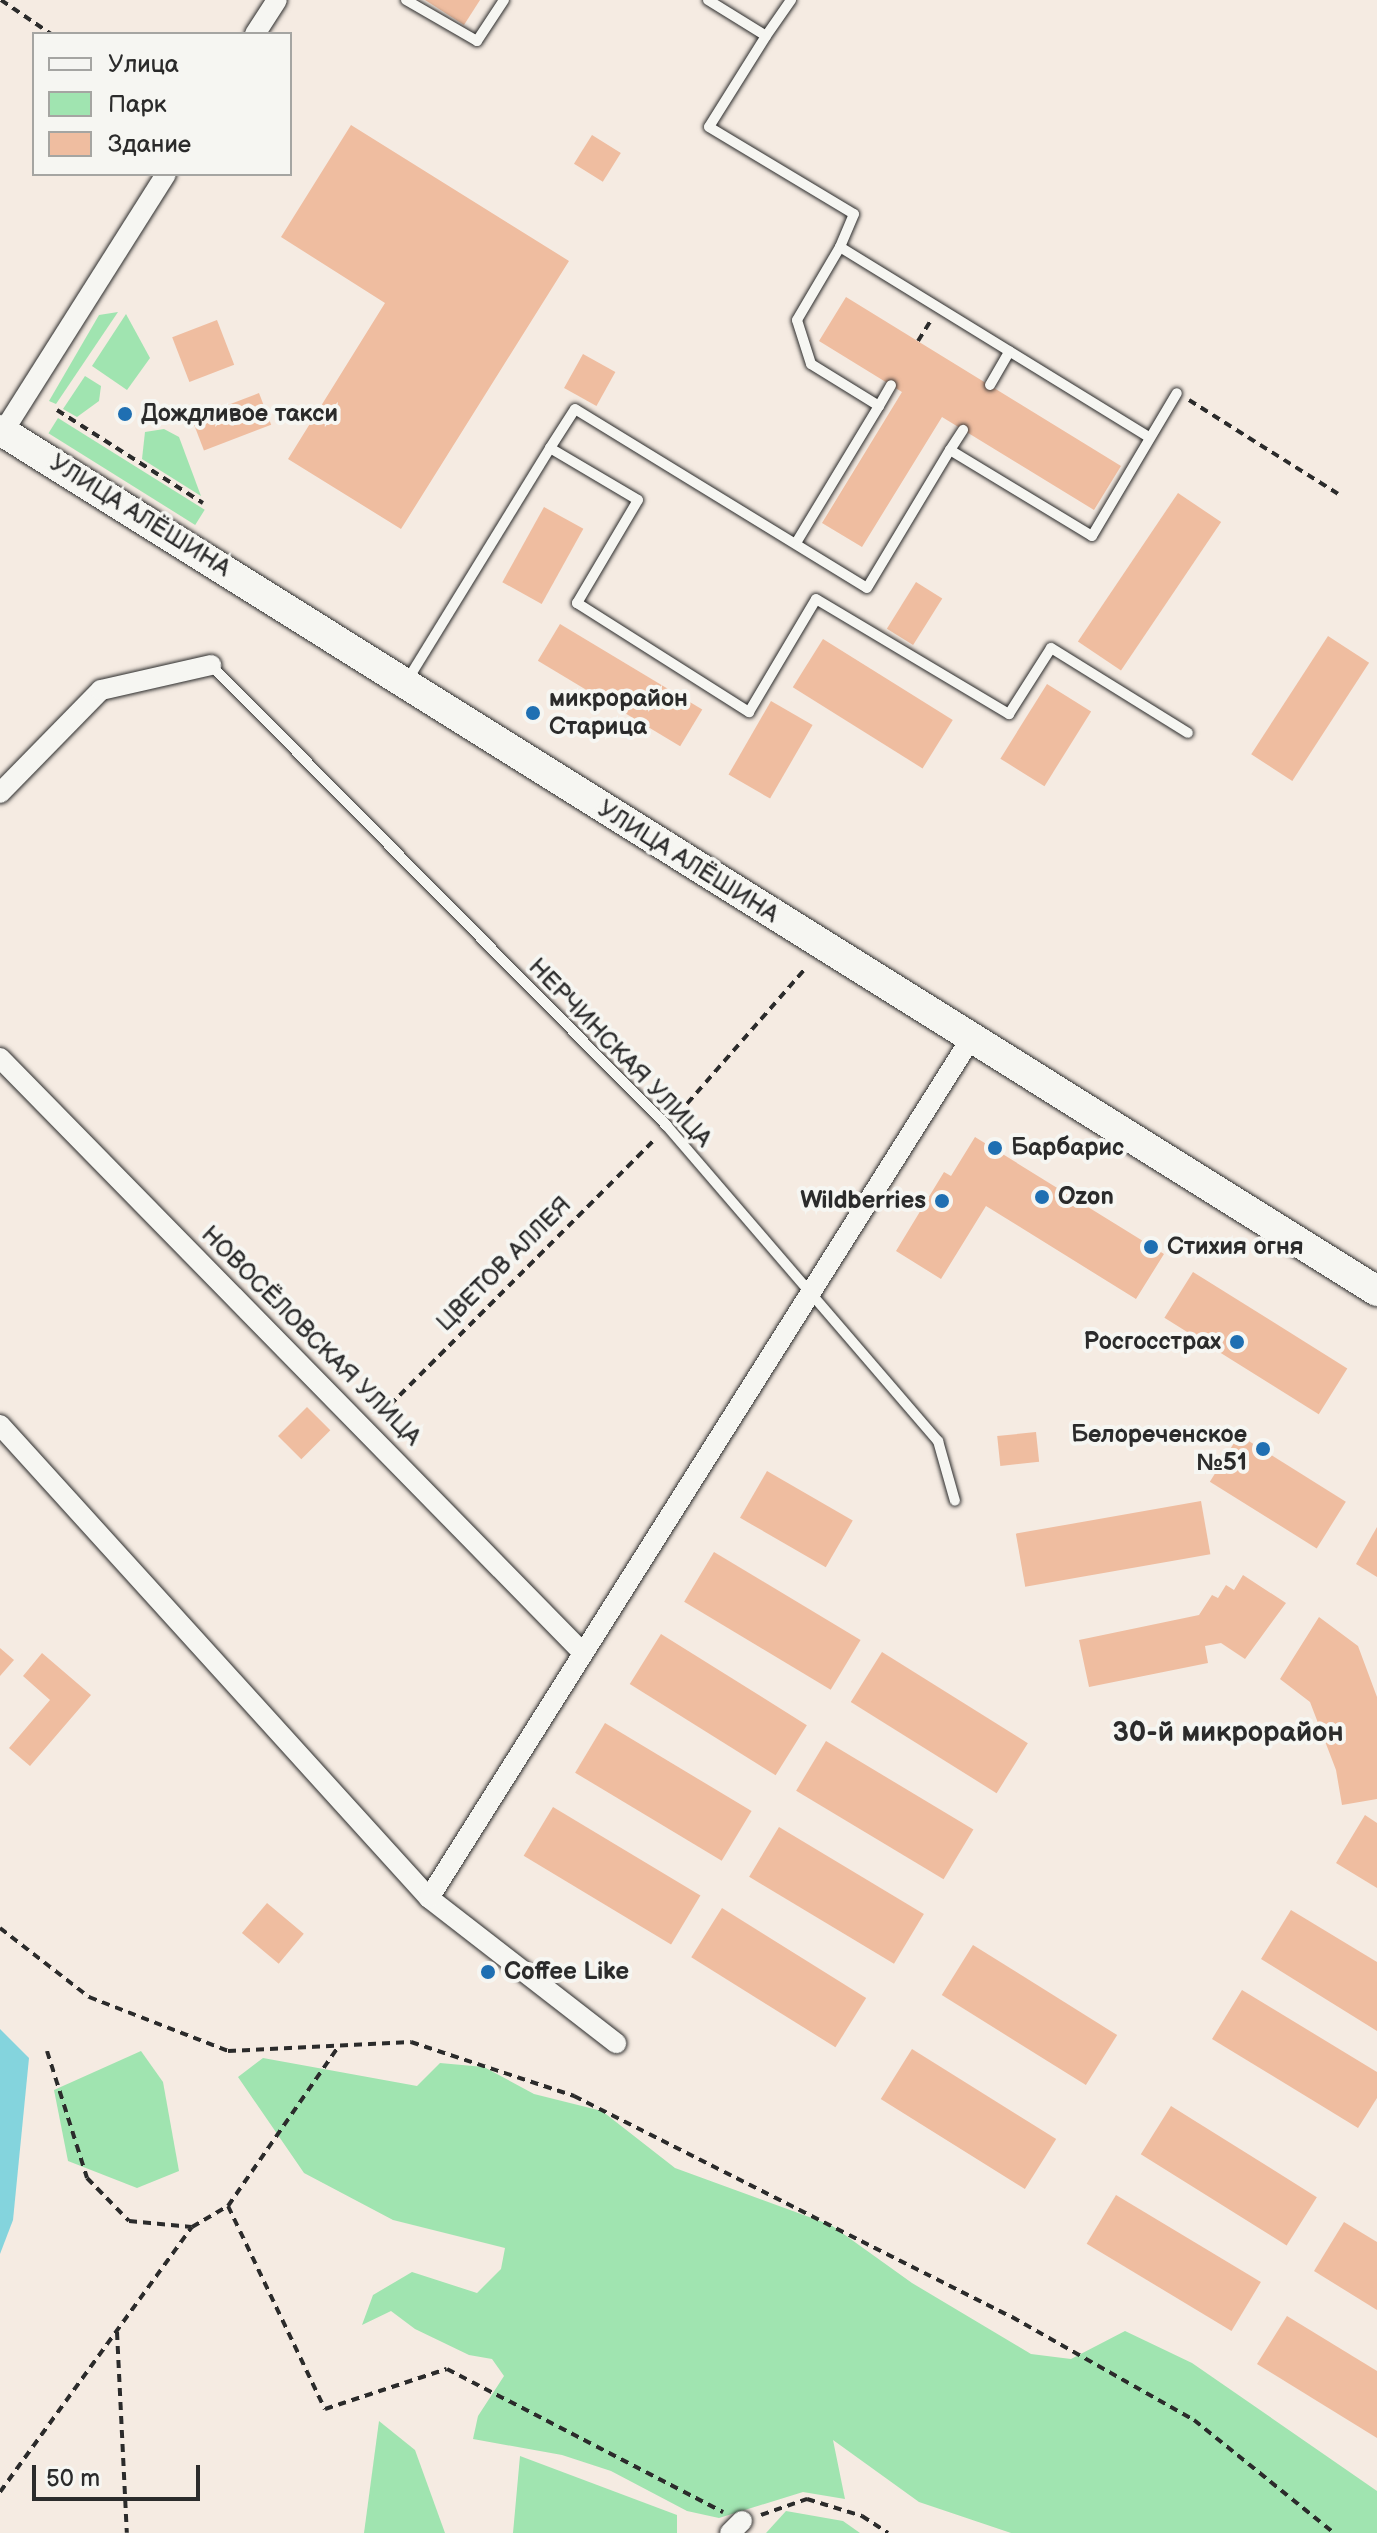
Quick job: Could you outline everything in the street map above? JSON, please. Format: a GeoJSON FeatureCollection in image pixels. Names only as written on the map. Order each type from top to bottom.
{"type":"FeatureCollection","features":[{"type":"Feature","properties":{"kind":"street"},"geometry":{"type":"LineString","coordinates":[[256,32],[277,0]]}},
{"type":"Feature","properties":{"kind":"street"},"geometry":{"type":"LineString","coordinates":[[1,433],[165,176]]}},
{"type":"Feature","properties":{"kind":"street","name":"УЛИЦА АЛЁШИНА"},"geometry":{"type":"LineString","coordinates":[[1,433],[1377,1291]]}},
{"type":"Feature","properties":{"kind":"street"},"geometry":{"type":"LineString","coordinates":[[0,793],[101,690],[211,665]]}},
{"type":"Feature","properties":{"kind":"street"},"geometry":{"type":"LineString","coordinates":[[429,1898],[807,1293],[970,1040]]}},
{"type":"Feature","properties":{"kind":"street","name":"НОВОСЁЛОВСКАЯ УЛИЦА"},"geometry":{"type":"LineString","coordinates":[[0,1058],[367,1428],[582,1652]]}},
{"type":"Feature","properties":{"kind":"street"},"geometry":{"type":"LineString","coordinates":[[0,1425],[429,1898],[616,2043]]}},
{"type":"Feature","properties":{"kind":"lane"},"geometry":{"type":"LineString","coordinates":[[406,0],[477,41],[504,0]]}},
{"type":"Feature","properties":{"kind":"lane"},"geometry":{"type":"LineString","coordinates":[[708,0],[766,36]]}},
{"type":"Feature","properties":{"kind":"lane"},"geometry":{"type":"LineString","coordinates":[[791,0],[709,127],[854,214],[840,247],[797,320],[811,364],[879,406]]}},
{"type":"Feature","properties":{"kind":"lane"},"geometry":{"type":"LineString","coordinates":[[840,247],[1149,437]]}},
{"type":"Feature","properties":{"kind":"lane"},"geometry":{"type":"LineString","coordinates":[[990,385],[1010,351]]}},
{"type":"Feature","properties":{"kind":"lane"},"geometry":{"type":"LineString","coordinates":[[796,543],[891,385]]}},
{"type":"Feature","properties":{"kind":"lane"},"geometry":{"type":"LineString","coordinates":[[950,450],[1092,536],[1177,393]]}},
{"type":"Feature","properties":{"kind":"lane"},"geometry":{"type":"LineString","coordinates":[[405,684],[575,409],[867,588],[963,430]]}},
{"type":"Feature","properties":{"kind":"lane"},"geometry":{"type":"LineString","coordinates":[[550,448],[638,500],[577,603],[749,712],[816,599],[1009,714],[1051,648],[1188,733]]}},
{"type":"Feature","properties":{"kind":"lane","name":"НЕРЧИНСКАЯ УЛИЦА"},"geometry":{"type":"LineString","coordinates":[[211,665],[667,1126],[807,1293],[938,1441],[955,1501]]}},
{"type":"Feature","properties":{"kind":"path"},"geometry":{"type":"LineString","coordinates":[[1,0],[48,32]]}},
{"type":"Feature","properties":{"kind":"path"},"geometry":{"type":"LineString","coordinates":[[918,341],[939,308]]}},
{"type":"Feature","properties":{"kind":"path"},"geometry":{"type":"LineString","coordinates":[[1177,393],[1338,494]]}},
{"type":"Feature","properties":{"kind":"path"},"geometry":{"type":"LineString","coordinates":[[57,410],[203,503]]}},
{"type":"Feature","properties":{"kind":"path","name":"ЦВЕТОВ АЛЛЕЯ"},"geometry":{"type":"LineString","coordinates":[[367,1428],[667,1126],[805,969]]}},
{"type":"Feature","properties":{"kind":"path"},"geometry":{"type":"LineString","coordinates":[[0,1928],[89,1997],[228,2051],[411,2042],[574,2096],[1012,2317],[1194,2420],[1334,2533]]}},
{"type":"Feature","properties":{"kind":"path"},"geometry":{"type":"LineString","coordinates":[[0,2492],[192,2227],[228,2206],[338,2047]]}},
{"type":"Feature","properties":{"kind":"path"},"geometry":{"type":"LineString","coordinates":[[47,2051],[87,2178],[129,2221],[192,2227]]}},
{"type":"Feature","properties":{"kind":"path"},"geometry":{"type":"LineString","coordinates":[[228,2206],[325,2409],[447,2369],[736,2527],[807,2499],[862,2516],[888,2533]]}},
{"type":"Feature","properties":{"kind":"path"},"geometry":{"type":"LineString","coordinates":[[116,2330],[127,2533]]}},
{"type":"Feature","properties":{"kind":"green space"},"geometry":{"type":"Polygon","coordinates":[[[118,312],[56,404],[49,401],[99,315],[118,312]]]}},
{"type":"Feature","properties":{"kind":"green space"},"geometry":{"type":"Polygon","coordinates":[[[126,314],[150,358],[127,390],[92,366],[126,314]]]}},
{"type":"Feature","properties":{"kind":"green space"},"geometry":{"type":"Polygon","coordinates":[[[85,376],[101,386],[99,401],[77,417],[63,409],[85,376]]]}},
{"type":"Feature","properties":{"kind":"green space"},"geometry":{"type":"Polygon","coordinates":[[[58,418],[205,510],[195,525],[48,433],[58,418]]]}},
{"type":"Feature","properties":{"kind":"green space"},"geometry":{"type":"Polygon","coordinates":[[[164,429],[179,437],[201,496],[142,459],[145,432],[164,429]]]}},
{"type":"Feature","properties":{"kind":"green space"},"geometry":{"type":"Polygon","coordinates":[[[141,2051],[163,2082],[179,2171],[137,2188],[68,2161],[54,2090],[141,2051]]]}},
{"type":"Feature","properties":{"kind":"green space"},"geometry":{"type":"Polygon","coordinates":[[[263,2058],[417,2086],[440,2063],[484,2067],[534,2094],[602,2111],[675,2168],[831,2225],[912,2283],[1031,2354],[1071,2359],[1125,2331],[1192,2363],[1377,2491],[1377,2533],[1011,2533],[919,2502],[833,2440],[845,2499],[803,2492],[719,2518],[687,2511],[611,2471],[562,2455],[473,2439],[478,2416],[504,2376],[492,2359],[469,2355],[415,2329],[391,2311],[362,2325],[373,2295],[412,2272],[477,2293],[501,2269],[505,2248],[393,2220],[304,2173],[238,2077],[263,2058]]]}},
{"type":"Feature","properties":{"kind":"green space"},"geometry":{"type":"Polygon","coordinates":[[[379,2421],[415,2450],[445,2533],[364,2533],[379,2421]]]}},
{"type":"Feature","properties":{"kind":"green space"},"geometry":{"type":"Polygon","coordinates":[[[520,2456],[677,2515],[677,2533],[513,2533],[520,2456]]]}},
{"type":"Feature","properties":{"kind":"green space"},"geometry":{"type":"Polygon","coordinates":[[[786,2511],[843,2521],[860,2533],[766,2533],[786,2511]]]}},
{"type":"Feature","properties":{"kind":"water"},"geometry":{"type":"Polygon","coordinates":[[[0,2029],[29,2058],[13,2220],[0,2254],[0,2029]]]}},
{"type":"Feature","properties":{"kind":"building"},"geometry":{"type":"Polygon","coordinates":[[[425,0],[480,0],[464,25],[425,0]]]}},
{"type":"Feature","properties":{"kind":"building"},"geometry":{"type":"Polygon","coordinates":[[[351,125],[569,261],[401,529],[288,459],[385,303],[281,237],[351,125]]]}},
{"type":"Feature","properties":{"kind":"building"},"geometry":{"type":"Polygon","coordinates":[[[592,135],[621,153],[603,182],[574,164],[592,135]]]}},
{"type":"Feature","properties":{"kind":"building"},"geometry":{"type":"Polygon","coordinates":[[[846,297],[1121,466],[1094,510],[942,417],[862,547],[822,523],[902,392],[819,341],[846,297]]]}},
{"type":"Feature","properties":{"kind":"building"},"geometry":{"type":"Polygon","coordinates":[[[217,320],[234,365],[189,382],[172,337],[217,320]]]}},
{"type":"Feature","properties":{"kind":"building"},"geometry":{"type":"Polygon","coordinates":[[[583,354],[615,372],[596,406],[564,388],[583,354]]]}},
{"type":"Feature","properties":{"kind":"building"},"geometry":{"type":"Polygon","coordinates":[[[259,393],[271,425],[204,451],[192,419],[259,393]]]}},
{"type":"Feature","properties":{"kind":"building"},"geometry":{"type":"Polygon","coordinates":[[[1178,493],[1221,522],[1121,670],[1078,641],[1178,493]]]}},
{"type":"Feature","properties":{"kind":"building"},"geometry":{"type":"Polygon","coordinates":[[[544,507],[583,529],[542,604],[502,582],[544,507]]]}},
{"type":"Feature","properties":{"kind":"building"},"geometry":{"type":"Polygon","coordinates":[[[916,582],[942,598],[913,645],[887,629],[916,582]]]}},
{"type":"Feature","properties":{"kind":"building"},"geometry":{"type":"Polygon","coordinates":[[[560,624],[702,709],[680,746],[538,661],[560,624]]]}},
{"type":"Feature","properties":{"kind":"building"},"geometry":{"type":"Polygon","coordinates":[[[1328,636],[1369,663],[1292,781],[1251,754],[1328,636]]]}},
{"type":"Feature","properties":{"kind":"building"},"geometry":{"type":"Polygon","coordinates":[[[823,639],[953,720],[923,768],[793,687],[823,639]]]}},
{"type":"Feature","properties":{"kind":"building"},"geometry":{"type":"Polygon","coordinates":[[[1047,684],[1091,712],[1044,786],[1000,759],[1047,684]]]}},
{"type":"Feature","properties":{"kind":"building"},"geometry":{"type":"Polygon","coordinates":[[[771,701],[813,725],[770,799],[728,775],[771,701]]]}},
{"type":"Feature","properties":{"kind":"building"},"geometry":{"type":"Polygon","coordinates":[[[975,1137],[1164,1254],[1136,1299],[986,1206],[941,1279],[896,1251],[944,1172],[951,1176],[975,1137]]]}},
{"type":"Feature","properties":{"kind":"building"},"geometry":{"type":"Polygon","coordinates":[[[1193,1272],[1347,1368],[1319,1414],[1164,1318],[1193,1272]]]}},
{"type":"Feature","properties":{"kind":"building"},"geometry":{"type":"Polygon","coordinates":[[[307,1407],[330,1430],[301,1459],[278,1436],[307,1407]]]}},
{"type":"Feature","properties":{"kind":"building"},"geometry":{"type":"Polygon","coordinates":[[[1036,1432],[1039,1462],[1000,1466],[997,1436],[1036,1432]]]}},
{"type":"Feature","properties":{"kind":"building"},"geometry":{"type":"Polygon","coordinates":[[[1239,1435],[1346,1502],[1317,1548],[1210,1482],[1239,1435]]]}},
{"type":"Feature","properties":{"kind":"building"},"geometry":{"type":"Polygon","coordinates":[[[767,1471],[853,1520],[826,1567],[740,1518],[767,1471]]]}},
{"type":"Feature","properties":{"kind":"building"},"geometry":{"type":"Polygon","coordinates":[[[1201,1501],[1210,1554],[1025,1587],[1016,1534],[1201,1501]]]}},
{"type":"Feature","properties":{"kind":"building"},"geometry":{"type":"Polygon","coordinates":[[[1377,1527],[1377,1577],[1356,1564],[1377,1527]]]}},
{"type":"Feature","properties":{"kind":"building"},"geometry":{"type":"Polygon","coordinates":[[[714,1552],[861,1640],[831,1690],[684,1602],[714,1552]]]}},
{"type":"Feature","properties":{"kind":"building"},"geometry":{"type":"Polygon","coordinates":[[[1243,1575],[1286,1603],[1245,1659],[1221,1643],[1205,1646],[1208,1663],[1089,1687],[1079,1640],[1199,1615],[1212,1595],[1218,1598],[1226,1585],[1234,1590],[1243,1575]]]}},
{"type":"Feature","properties":{"kind":"building"},"geometry":{"type":"Polygon","coordinates":[[[1319,1617],[1358,1646],[1377,1697],[1377,1799],[1342,1805],[1336,1770],[1310,1702],[1280,1679],[1319,1617]]]}},
{"type":"Feature","properties":{"kind":"building"},"geometry":{"type":"Polygon","coordinates":[[[661,1634],[807,1725],[776,1775],[630,1684],[661,1634]]]}},
{"type":"Feature","properties":{"kind":"building"},"geometry":{"type":"Polygon","coordinates":[[[0,1648],[14,1660],[0,1676],[0,1648]]]}},
{"type":"Feature","properties":{"kind":"building"},"geometry":{"type":"Polygon","coordinates":[[[882,1652],[1028,1743],[997,1793],[851,1702],[882,1652]]]}},
{"type":"Feature","properties":{"kind":"building"},"geometry":{"type":"Polygon","coordinates":[[[42,1653],[91,1695],[30,1766],[9,1748],[50,1700],[23,1676],[42,1653]]]}},
{"type":"Feature","properties":{"kind":"building"},"geometry":{"type":"Polygon","coordinates":[[[605,1723],[752,1811],[722,1861],[575,1773],[605,1723]]]}},
{"type":"Feature","properties":{"kind":"building"},"geometry":{"type":"Polygon","coordinates":[[[826,1741],[973,1830],[944,1879],[796,1791],[826,1741]]]}},
{"type":"Feature","properties":{"kind":"building"},"geometry":{"type":"Polygon","coordinates":[[[553,1807],[700,1896],[671,1944],[524,1856],[553,1807]]]}},
{"type":"Feature","properties":{"kind":"building"},"geometry":{"type":"Polygon","coordinates":[[[1365,1815],[1377,1823],[1377,1888],[1336,1863],[1365,1815]]]}},
{"type":"Feature","properties":{"kind":"building"},"geometry":{"type":"Polygon","coordinates":[[[779,1827],[924,1914],[894,1964],[749,1877],[779,1827]]]}},
{"type":"Feature","properties":{"kind":"building"},"geometry":{"type":"Polygon","coordinates":[[[267,1903],[304,1934],[279,1964],[242,1933],[267,1903]]]}},
{"type":"Feature","properties":{"kind":"building"},"geometry":{"type":"Polygon","coordinates":[[[722,1908],[866,1998],[835,2047],[691,1957],[722,1908]]]}},
{"type":"Feature","properties":{"kind":"building"},"geometry":{"type":"Polygon","coordinates":[[[1291,1910],[1377,1962],[1377,2031],[1261,1959],[1291,1910]]]}},
{"type":"Feature","properties":{"kind":"building"},"geometry":{"type":"Polygon","coordinates":[[[973,1945],[1117,2035],[1086,2085],[942,1995],[973,1945]]]}},
{"type":"Feature","properties":{"kind":"building"},"geometry":{"type":"Polygon","coordinates":[[[1242,1990],[1377,2072],[1377,2098],[1358,2128],[1212,2039],[1242,1990]]]}},
{"type":"Feature","properties":{"kind":"building"},"geometry":{"type":"Polygon","coordinates":[[[912,2049],[1056,2139],[1025,2189],[881,2099],[912,2049]]]}},
{"type":"Feature","properties":{"kind":"building"},"geometry":{"type":"Polygon","coordinates":[[[1171,2106],[1317,2197],[1287,2245],[1141,2154],[1171,2106]]]}},
{"type":"Feature","properties":{"kind":"building"},"geometry":{"type":"Polygon","coordinates":[[[1116,2195],[1261,2282],[1232,2331],[1087,2244],[1116,2195]]]}},
{"type":"Feature","properties":{"kind":"building"},"geometry":{"type":"Polygon","coordinates":[[[1344,2222],[1377,2242],[1377,2310],[1314,2271],[1344,2222]]]}},
{"type":"Feature","properties":{"kind":"building"},"geometry":{"type":"Polygon","coordinates":[[[1287,2316],[1377,2371],[1377,2438],[1257,2364],[1287,2316]]]}},
{"type":"Feature","properties":{"kind":"place","name":"Дождливое такси"},"geometry":{"type":"Point","coordinates":[125,414]}},
{"type":"Feature","properties":{"kind":"place","name":"микрорайон Старица"},"geometry":{"type":"Point","coordinates":[533,713]}},
{"type":"Feature","properties":{"kind":"place","name":"Барбарис"},"geometry":{"type":"Point","coordinates":[995,1148]}},
{"type":"Feature","properties":{"kind":"place","name":"Ozon"},"geometry":{"type":"Point","coordinates":[1042,1197]}},
{"type":"Feature","properties":{"kind":"place","name":"Wildberries"},"geometry":{"type":"Point","coordinates":[942,1201]}},
{"type":"Feature","properties":{"kind":"place","name":"Стихия огня"},"geometry":{"type":"Point","coordinates":[1151,1247]}},
{"type":"Feature","properties":{"kind":"place","name":"Росгосстрах"},"geometry":{"type":"Point","coordinates":[1237,1342]}},
{"type":"Feature","properties":{"kind":"place","name":"Белореченское №51"},"geometry":{"type":"Point","coordinates":[1263,1449]}},
{"type":"Feature","properties":{"kind":"place","name":"Coffee Like"},"geometry":{"type":"Point","coordinates":[488,1972]}},
{"type":"Feature","properties":{"kind":"district","name":"30-й микрорайон"},"geometry":{"type":"Point","coordinates":[1228,1733]}}]}
